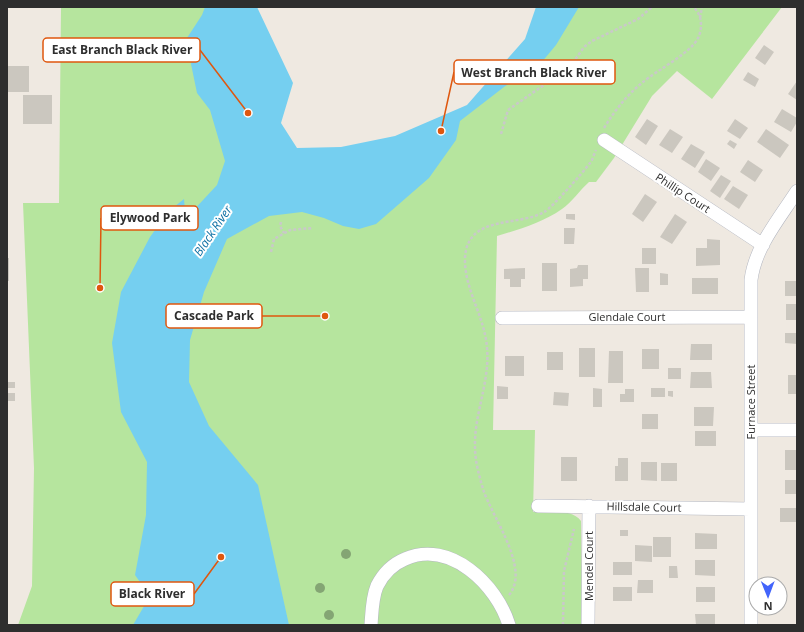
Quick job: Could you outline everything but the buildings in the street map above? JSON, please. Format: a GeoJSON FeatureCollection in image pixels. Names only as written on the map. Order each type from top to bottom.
{"type":"FeatureCollection","features":[{"type":"Feature","properties":{"kind":"street","name":"Phillip Court"},"geometry":{"type":"LineString","coordinates":[[601,140],[763,245]]}},
{"type":"Feature","properties":{"kind":"street","name":"Furnace Street"},"geometry":{"type":"LineString","coordinates":[[751,625],[752,273],[763,245],[797,191]]}},
{"type":"Feature","properties":{"kind":"street","name":"Glendale Court"},"geometry":{"type":"LineString","coordinates":[[502,318],[751,317]]}},
{"type":"Feature","properties":{"kind":"street"},"geometry":{"type":"LineString","coordinates":[[751,430],[797,430]]}},
{"type":"Feature","properties":{"kind":"street","name":"Hillsdale Court"},"geometry":{"type":"LineString","coordinates":[[538,506],[751,509]]}},
{"type":"Feature","properties":{"kind":"street","name":"Mendel Court"},"geometry":{"type":"LineString","coordinates":[[588,625],[589,506]]}},
{"type":"Feature","properties":{"kind":"street"},"geometry":{"type":"LineString","coordinates":[[371,625],[376,591],[382,578],[398,562],[412,556],[425,554],[450,558],[477,576],[494,596],[505,613],[509,625]]}},
{"type":"Feature","properties":{"kind":"path"},"geometry":{"type":"LineString","coordinates":[[501,134],[508,110],[564,71],[572,64],[584,47],[592,41],[638,19],[652,7]]}},
{"type":"Feature","properties":{"kind":"path"},"geometry":{"type":"LineString","coordinates":[[693,7],[700,18]]}},
{"type":"Feature","properties":{"kind":"path"},"geometry":{"type":"LineString","coordinates":[[506,598],[515,585],[515,564],[508,544],[487,502],[476,462],[475,447],[477,428],[488,371],[488,349],[485,328],[469,286],[465,256],[470,241],[479,231],[506,220],[529,218],[546,211],[590,163],[613,113],[624,99],[644,81],[688,50],[698,39],[701,26],[700,18],[702,7]]}},
{"type":"Feature","properties":{"kind":"path"},"geometry":{"type":"LineString","coordinates":[[281,222],[280,226],[284,233]]}},
{"type":"Feature","properties":{"kind":"path"},"geometry":{"type":"LineString","coordinates":[[271,252],[274,239],[284,233],[290,230],[313,228]]}},
{"type":"Feature","properties":{"kind":"path"},"geometry":{"type":"LineString","coordinates":[[563,625],[563,578],[567,555],[574,536],[574,527],[577,525],[589,526]]}},
{"type":"Feature","properties":{"kind":"green space"},"geometry":{"type":"Polygon","coordinates":[[[61,7],[231,7],[260,179],[408,160],[531,52],[559,7],[782,7],[712,99],[677,71],[652,96],[614,158],[596,182],[589,182],[566,206],[547,218],[497,236],[493,430],[535,430],[533,512],[566,512],[577,517],[581,521],[582,625],[18,625],[32,586],[34,468],[23,203],[59,203],[61,7]]]}},
{"type":"Feature","properties":{"kind":"water"},"geometry":{"type":"Polygon","coordinates":[[[205,7],[257,7],[293,83],[281,123],[297,148],[341,147],[395,136],[467,105],[525,39],[536,7],[579,7],[556,45],[541,63],[504,87],[460,121],[456,140],[429,178],[376,224],[359,229],[343,226],[324,218],[302,212],[269,216],[227,239],[204,292],[190,340],[189,382],[209,426],[258,485],[289,625],[133,625],[150,596],[135,575],[146,515],[147,462],[121,412],[112,343],[121,292],[150,237],[169,211],[184,199],[185,211],[190,214],[217,185],[225,161],[210,110],[197,93],[191,64],[195,42],[187,38],[202,15],[205,7]]]}},
{"type":"Feature","properties":{"kind":"place","name":"East Branch Black River"},"geometry":{"type":"Point","coordinates":[248,113]}},
{"type":"Feature","properties":{"kind":"place","name":"West Branch Black River"},"geometry":{"type":"Point","coordinates":[441,131]}},
{"type":"Feature","properties":{"kind":"place","name":"Elywood Park"},"geometry":{"type":"Point","coordinates":[100,288]}},
{"type":"Feature","properties":{"kind":"place","name":"Cascade Park"},"geometry":{"type":"Point","coordinates":[325,316]}},
{"type":"Feature","properties":{"kind":"place","name":"Black River"},"geometry":{"type":"Point","coordinates":[221,557]}}]}
